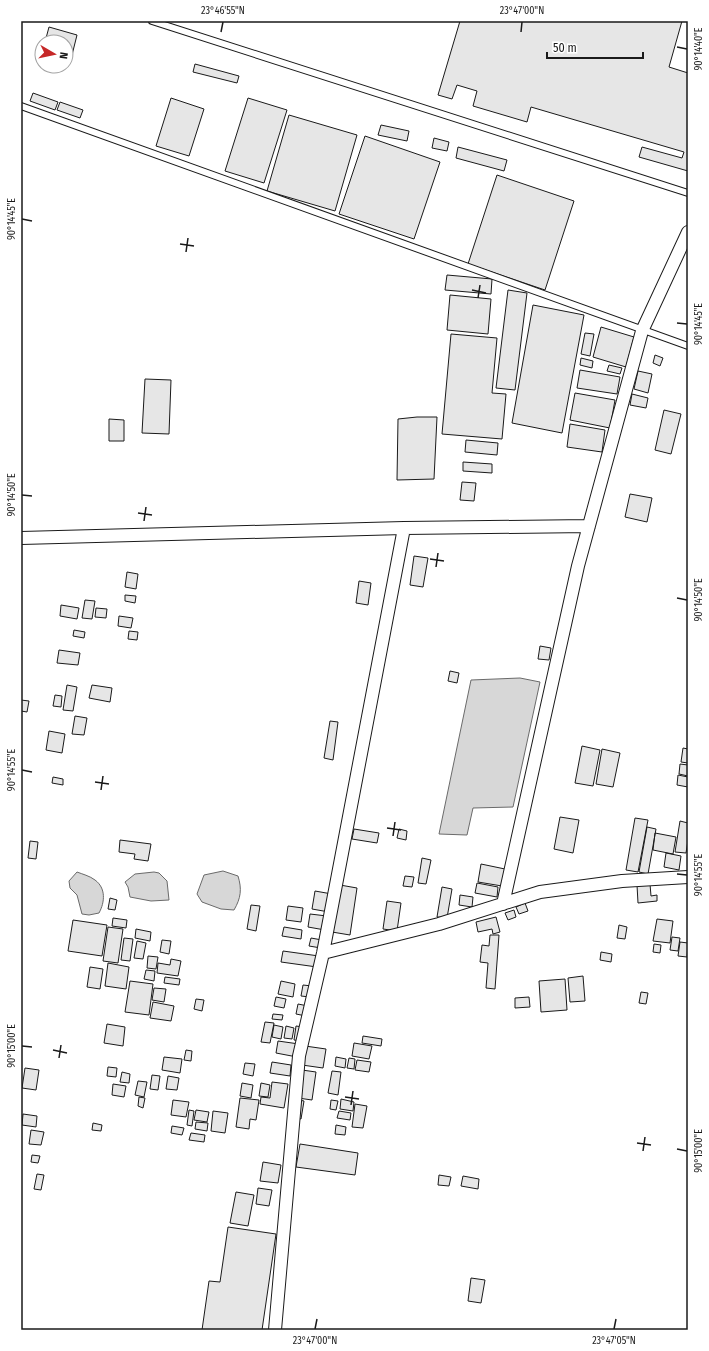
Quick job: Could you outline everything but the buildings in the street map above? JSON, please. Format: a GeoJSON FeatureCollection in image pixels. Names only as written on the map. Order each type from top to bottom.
{"type":"FeatureCollection","features":[{"type":"Feature","properties":{"kind":"street"},"geometry":{"type":"LineString","coordinates":[[503,904],[576,574],[642,330],[688,232]]}},
{"type":"Feature","properties":{"kind":"street"},"geometry":{"type":"LineString","coordinates":[[21,538],[404,528],[589,526]]}},
{"type":"Feature","properties":{"kind":"street"},"geometry":{"type":"LineString","coordinates":[[275,1330],[299,1056],[323,953],[404,528]]}},
{"type":"Feature","properties":{"kind":"street"},"geometry":{"type":"LineString","coordinates":[[323,953],[439,924],[540,892],[622,880],[688,877]]}},
{"type":"Feature","properties":{"kind":"lane"},"geometry":{"type":"LineString","coordinates":[[152,21],[688,193]]}},
{"type":"Feature","properties":{"kind":"lane"},"geometry":{"type":"LineString","coordinates":[[21,106],[688,346]]}},
{"type":"Feature","properties":{"kind":"shaded area"},"geometry":{"type":"Polygon","coordinates":[[[520,678],[540,682],[513,807],[473,808],[467,835],[439,834],[471,680],[520,678]]]}},
{"type":"Feature","properties":{"kind":"shaded area"},"geometry":{"type":"Polygon","coordinates":[[[223,871],[238,876],[240,893],[234,910],[221,909],[202,902],[197,894],[204,875],[223,871]]]}},
{"type":"Feature","properties":{"kind":"shaded area"},"geometry":{"type":"Polygon","coordinates":[[[77,872],[88,876],[99,883],[103,891],[103,900],[99,913],[89,915],[82,914],[77,895],[70,888],[69,881],[77,872]]]}},
{"type":"Feature","properties":{"kind":"shaded area"},"geometry":{"type":"Polygon","coordinates":[[[154,872],[159,873],[167,881],[169,900],[151,901],[130,897],[128,887],[125,882],[135,874],[154,872]]]}}]}
